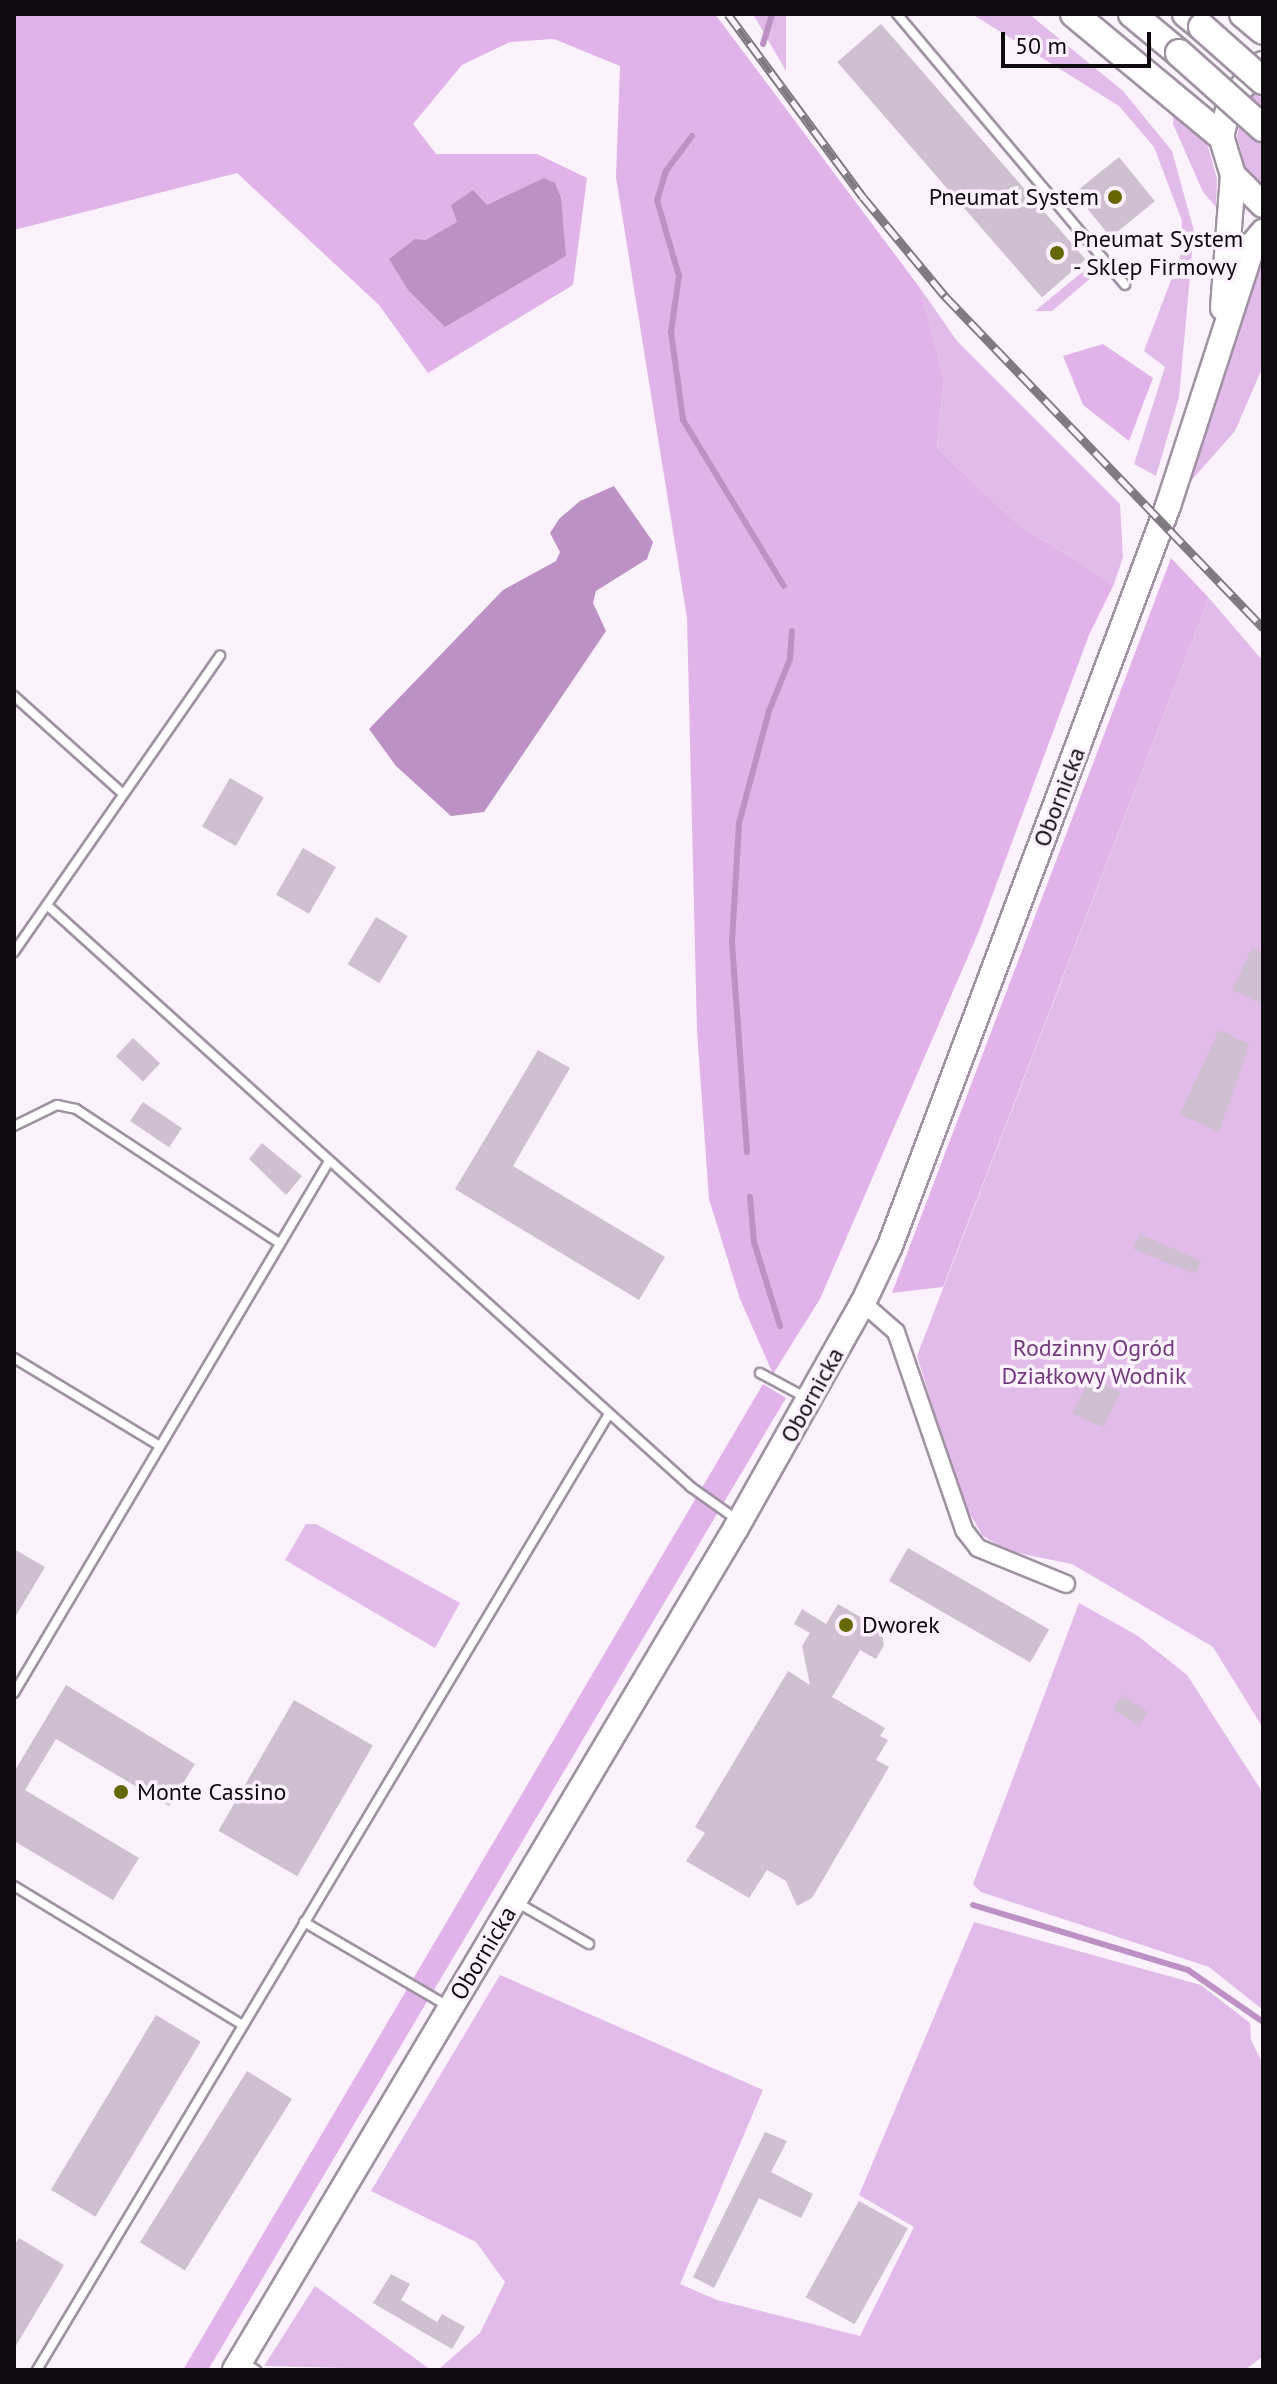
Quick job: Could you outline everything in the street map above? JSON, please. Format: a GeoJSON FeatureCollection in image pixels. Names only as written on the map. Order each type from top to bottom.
{"type":"FeatureCollection","features":[{"type":"Feature","properties":{"kind":"main road"},"geometry":{"type":"LineString","coordinates":[[1074,14],[1221,136]]}},
{"type":"Feature","properties":{"kind":"main road"},"geometry":{"type":"LineString","coordinates":[[1132,14],[1263,128]]}},
{"type":"Feature","properties":{"kind":"main road"},"geometry":{"type":"LineString","coordinates":[[1243,14],[1263,31]]}},
{"type":"Feature","properties":{"kind":"main road"},"geometry":{"type":"LineString","coordinates":[[1194,20],[1263,81]]}},
{"type":"Feature","properties":{"kind":"main road"},"geometry":{"type":"LineString","coordinates":[[1263,64],[1231,99],[1221,136],[1233,175],[1263,205]]}},
{"type":"Feature","properties":{"kind":"main road","name":"Obornicka"},"geometry":{"type":"LineString","coordinates":[[1222,341],[1233,175]]}},
{"type":"Feature","properties":{"kind":"main road","name":"Obornicka"},"geometry":{"type":"LineString","coordinates":[[244,2367],[514,1900],[811,1399],[863,1303],[890,1246],[1168,506],[1253,244],[1263,232]]}},
{"type":"Feature","properties":{"kind":"street"},"geometry":{"type":"LineString","coordinates":[[863,1303],[896,1332],[964,1530],[978,1548],[1066,1584]]}},
{"type":"Feature","properties":{"kind":"lane"},"geometry":{"type":"LineString","coordinates":[[897,14],[1125,285]]}},
{"type":"Feature","properties":{"kind":"lane"},"geometry":{"type":"LineString","coordinates":[[14,952],[220,656]]}},
{"type":"Feature","properties":{"kind":"lane"},"geometry":{"type":"LineString","coordinates":[[14,696],[122,793]]}},
{"type":"Feature","properties":{"kind":"lane"},"geometry":{"type":"LineString","coordinates":[[48,906],[328,1163],[609,1414],[701,1495],[740,1521]]}},
{"type":"Feature","properties":{"kind":"lane"},"geometry":{"type":"LineString","coordinates":[[14,1126],[57,1105],[76,1109],[279,1243]]}},
{"type":"Feature","properties":{"kind":"lane"},"geometry":{"type":"LineString","coordinates":[[14,1693],[328,1163]]}},
{"type":"Feature","properties":{"kind":"lane"},"geometry":{"type":"LineString","coordinates":[[14,1358],[160,1446]]}},
{"type":"Feature","properties":{"kind":"lane"},"geometry":{"type":"LineString","coordinates":[[760,1373],[811,1399]]}},
{"type":"Feature","properties":{"kind":"lane"},"geometry":{"type":"LineString","coordinates":[[37,2370],[609,1414]]}},
{"type":"Feature","properties":{"kind":"lane"},"geometry":{"type":"LineString","coordinates":[[14,1886],[243,2025]]}},
{"type":"Feature","properties":{"kind":"lane"},"geometry":{"type":"LineString","coordinates":[[514,1900],[589,1944]]}},
{"type":"Feature","properties":{"kind":"lane"},"geometry":{"type":"LineString","coordinates":[[304,1922],[451,2008]]}},
{"type":"Feature","properties":{"kind":"green space"},"geometry":{"type":"Polygon","coordinates":[[[753,14],[786,14],[786,71],[753,14]]]}},
{"type":"Feature","properties":{"kind":"green space"},"geometry":{"type":"Polygon","coordinates":[[[972,14],[1029,14],[1123,91],[1172,151],[1194,231],[1179,397],[1156,476],[1134,464],[1165,367],[1144,351],[1181,254],[1182,221],[1154,147],[1119,106],[972,14]]]}},
{"type":"Feature","properties":{"kind":"green space"},"geometry":{"type":"Polygon","coordinates":[[[1263,80],[1263,189],[1246,170],[1237,137],[1242,108],[1263,80]]]}},
{"type":"Feature","properties":{"kind":"green space"},"geometry":{"type":"Polygon","coordinates":[[[1174,113],[1207,143],[1217,179],[1216,207],[1203,192],[1173,124],[1174,113]]]}},
{"type":"Feature","properties":{"kind":"green space"},"geometry":{"type":"Polygon","coordinates":[[[1256,253],[1263,257],[1263,366],[1235,431],[1189,483],[1256,253]]]}},
{"type":"Feature","properties":{"kind":"green space"},"geometry":{"type":"Polygon","coordinates":[[[1087,268],[1092,277],[1052,311],[1035,311],[1087,268]]]}},
{"type":"Feature","properties":{"kind":"green space"},"geometry":{"type":"Polygon","coordinates":[[[920,288],[957,341],[1120,504],[1123,557],[1114,584],[1019,525],[937,448],[944,378],[920,288]]]}},
{"type":"Feature","properties":{"kind":"green space","name":"Rodzinny Ogród Działkowy Wodnik"},"geometry":{"type":"Polygon","coordinates":[[[1209,598],[1263,661],[1263,1728],[1213,1647],[1072,1564],[1008,1551],[983,1536],[961,1499],[917,1356],[1209,598]]]}},
{"type":"Feature","properties":{"kind":"green space"},"geometry":{"type":"Polygon","coordinates":[[[306,1524],[316,1524],[460,1603],[435,1648],[285,1560],[306,1524]]]}},
{"type":"Feature","properties":{"kind":"green space"},"geometry":{"type":"Polygon","coordinates":[[[1079,1603],[1138,1636],[1187,1675],[1263,1793],[1263,2010],[1209,1967],[981,1892],[973,1884],[1079,1603]]]}},
{"type":"Feature","properties":{"kind":"green space"},"geometry":{"type":"Polygon","coordinates":[[[974,1922],[1201,1985],[1250,2023],[1251,2040],[1263,2064],[1263,2356],[1245,2370],[438,2370],[480,2333],[505,2282],[476,2242],[371,2191],[500,1975],[763,2090],[680,2284],[717,2300],[860,2336],[914,2227],[859,2195],[974,1922]]]}},
{"type":"Feature","properties":{"kind":"green space"},"geometry":{"type":"Polygon","coordinates":[[[315,2286],[431,2370],[264,2366],[315,2286]]]}},
{"type":"Feature","properties":{"kind":"shaded area"},"geometry":{"type":"Polygon","coordinates":[[[14,14],[715,14],[920,288],[944,378],[937,448],[1019,525],[1114,584],[1089,635],[979,931],[820,1299],[773,1374],[740,1299],[709,1199],[697,1031],[687,618],[616,177],[620,66],[554,39],[510,42],[462,65],[413,124],[436,154],[537,154],[587,178],[573,285],[428,373],[379,305],[237,173],[14,230],[14,14]]]}},
{"type":"Feature","properties":{"kind":"shaded area"},"geometry":{"type":"Polygon","coordinates":[[[544,178],[555,183],[561,198],[566,256],[445,327],[408,290],[389,259],[415,239],[426,240],[457,222],[451,205],[473,190],[487,205],[544,178]]]}},
{"type":"Feature","properties":{"kind":"shaded area"},"geometry":{"type":"Polygon","coordinates":[[[1103,344],[1153,378],[1129,441],[1083,405],[1063,356],[1103,344]]]}},
{"type":"Feature","properties":{"kind":"shaded area"},"geometry":{"type":"Polygon","coordinates":[[[614,486],[653,542],[647,559],[596,591],[593,603],[606,631],[484,812],[451,816],[396,766],[369,729],[503,590],[556,561],[560,552],[550,533],[559,519],[580,501],[614,486]]]}},
{"type":"Feature","properties":{"kind":"shaded area"},"geometry":{"type":"Polygon","coordinates":[[[1171,558],[1209,598],[943,1287],[892,1293],[1171,558]]]}},
{"type":"Feature","properties":{"kind":"shaded area"},"geometry":{"type":"Polygon","coordinates":[[[763,1384],[786,1398],[208,2370],[183,2370],[763,1384]]]}},
{"type":"Feature","properties":{"kind":"building"},"geometry":{"type":"Polygon","coordinates":[[[881,24],[1086,259],[1042,298],[837,62],[881,24]]]}},
{"type":"Feature","properties":{"kind":"building"},"geometry":{"type":"Polygon","coordinates":[[[1119,157],[1155,201],[1111,237],[1075,193],[1119,157]]]}},
{"type":"Feature","properties":{"kind":"building"},"geometry":{"type":"Polygon","coordinates":[[[230,778],[264,798],[236,846],[202,826],[230,778]]]}},
{"type":"Feature","properties":{"kind":"building"},"geometry":{"type":"Polygon","coordinates":[[[303,848],[336,867],[309,914],[276,895],[303,848]]]}},
{"type":"Feature","properties":{"kind":"building"},"geometry":{"type":"Polygon","coordinates":[[[376,917],[408,936],[379,983],[348,964],[376,917]]]}},
{"type":"Feature","properties":{"kind":"building"},"geometry":{"type":"Polygon","coordinates":[[[1252,948],[1263,953],[1263,1004],[1232,990],[1252,948]]]}},
{"type":"Feature","properties":{"kind":"building"},"geometry":{"type":"Polygon","coordinates":[[[1219,1030],[1249,1044],[1219,1132],[1180,1114],[1219,1030]]]}},
{"type":"Feature","properties":{"kind":"building"},"geometry":{"type":"Polygon","coordinates":[[[133,1038],[160,1063],[143,1082],[116,1056],[133,1038]]]}},
{"type":"Feature","properties":{"kind":"building"},"geometry":{"type":"Polygon","coordinates":[[[538,1050],[570,1068],[513,1166],[665,1257],[639,1300],[455,1189],[538,1050]]]}},
{"type":"Feature","properties":{"kind":"building"},"geometry":{"type":"Polygon","coordinates":[[[143,1102],[182,1128],[169,1147],[130,1121],[143,1102]]]}},
{"type":"Feature","properties":{"kind":"building"},"geometry":{"type":"Polygon","coordinates":[[[262,1143],[302,1176],[286,1195],[249,1159],[262,1143]]]}},
{"type":"Feature","properties":{"kind":"building"},"geometry":{"type":"Polygon","coordinates":[[[1140,1234],[1201,1261],[1195,1274],[1133,1249],[1140,1234]]]}},
{"type":"Feature","properties":{"kind":"building"},"geometry":{"type":"Polygon","coordinates":[[[1090,1377],[1121,1392],[1103,1428],[1072,1413],[1090,1377]]]}},
{"type":"Feature","properties":{"kind":"building"},"geometry":{"type":"Polygon","coordinates":[[[908,1548],[1049,1629],[1030,1662],[889,1581],[908,1548]]]}},
{"type":"Feature","properties":{"kind":"building"},"geometry":{"type":"Polygon","coordinates":[[[14,1549],[45,1567],[14,1619],[14,1549]]]}},
{"type":"Feature","properties":{"kind":"building"},"geometry":{"type":"Polygon","coordinates":[[[838,1604],[881,1629],[884,1645],[876,1659],[860,1650],[832,1697],[885,1728],[880,1736],[888,1740],[876,1760],[889,1767],[812,1898],[797,1906],[786,1881],[767,1870],[749,1898],[686,1861],[705,1833],[695,1827],[788,1671],[810,1685],[802,1646],[810,1633],[794,1624],[802,1609],[826,1624],[838,1604]]]}},
{"type":"Feature","properties":{"kind":"building"},"geometry":{"type":"Polygon","coordinates":[[[66,1685],[195,1764],[169,1806],[56,1739],[25,1790],[139,1858],[113,1900],[14,1841],[14,1772],[66,1685]]]}},
{"type":"Feature","properties":{"kind":"building"},"geometry":{"type":"Polygon","coordinates":[[[1122,1695],[1148,1712],[1139,1726],[1113,1709],[1122,1695]]]}},
{"type":"Feature","properties":{"kind":"building"},"geometry":{"type":"Polygon","coordinates":[[[294,1700],[373,1746],[297,1876],[218,1831],[294,1700]]]}},
{"type":"Feature","properties":{"kind":"building"},"geometry":{"type":"Polygon","coordinates":[[[156,2015],[201,2042],[96,2217],[51,2190],[156,2015]]]}},
{"type":"Feature","properties":{"kind":"building"},"geometry":{"type":"Polygon","coordinates":[[[247,2071],[292,2099],[185,2270],[140,2242],[247,2071]]]}},
{"type":"Feature","properties":{"kind":"building"},"geometry":{"type":"Polygon","coordinates":[[[765,2132],[787,2141],[771,2172],[813,2194],[801,2218],[759,2198],[714,2288],[693,2277],[765,2132]]]}},
{"type":"Feature","properties":{"kind":"building"},"geometry":{"type":"Polygon","coordinates":[[[859,2201],[908,2228],[855,2324],[806,2297],[859,2201]]]}},
{"type":"Feature","properties":{"kind":"building"},"geometry":{"type":"Polygon","coordinates":[[[19,2238],[64,2265],[14,2349],[14,2246],[19,2238]]]}},
{"type":"Feature","properties":{"kind":"building"},"geometry":{"type":"Polygon","coordinates":[[[391,2274],[410,2284],[401,2300],[437,2322],[442,2314],[465,2327],[452,2349],[373,2303],[391,2274]]]}},
{"type":"Feature","properties":{"kind":"waterway"},"geometry":{"type":"LineString","coordinates":[[763,44],[772,14]]}},
{"type":"Feature","properties":{"kind":"waterway"},"geometry":{"type":"LineString","coordinates":[[692,136],[666,171],[657,200],[679,276],[671,332],[683,420],[784,586]]}},
{"type":"Feature","properties":{"kind":"waterway"},"geometry":{"type":"LineString","coordinates":[[747,1152],[732,941],[739,823],[769,711],[790,659],[792,631]]}},
{"type":"Feature","properties":{"kind":"waterway"},"geometry":{"type":"LineString","coordinates":[[750,1197],[754,1242],[780,1326]]}},
{"type":"Feature","properties":{"kind":"waterway"},"geometry":{"type":"LineString","coordinates":[[973,1905],[1188,1970],[1263,2022]]}},
{"type":"Feature","properties":{"kind":"railway"},"geometry":{"type":"LineString","coordinates":[[728,14],[863,197],[945,296],[1263,628]]}},
{"type":"Feature","properties":{"kind":"place","name":"Pneumat System"},"geometry":{"type":"Point","coordinates":[1115,197]}},
{"type":"Feature","properties":{"kind":"place","name":"Pneumat System - Sklep Firmowy"},"geometry":{"type":"Point","coordinates":[1057,253]}},
{"type":"Feature","properties":{"kind":"place","name":"Dworek"},"geometry":{"type":"Point","coordinates":[846,1625]}},
{"type":"Feature","properties":{"kind":"place","name":"Monte Cassino"},"geometry":{"type":"Point","coordinates":[121,1792]}}]}
